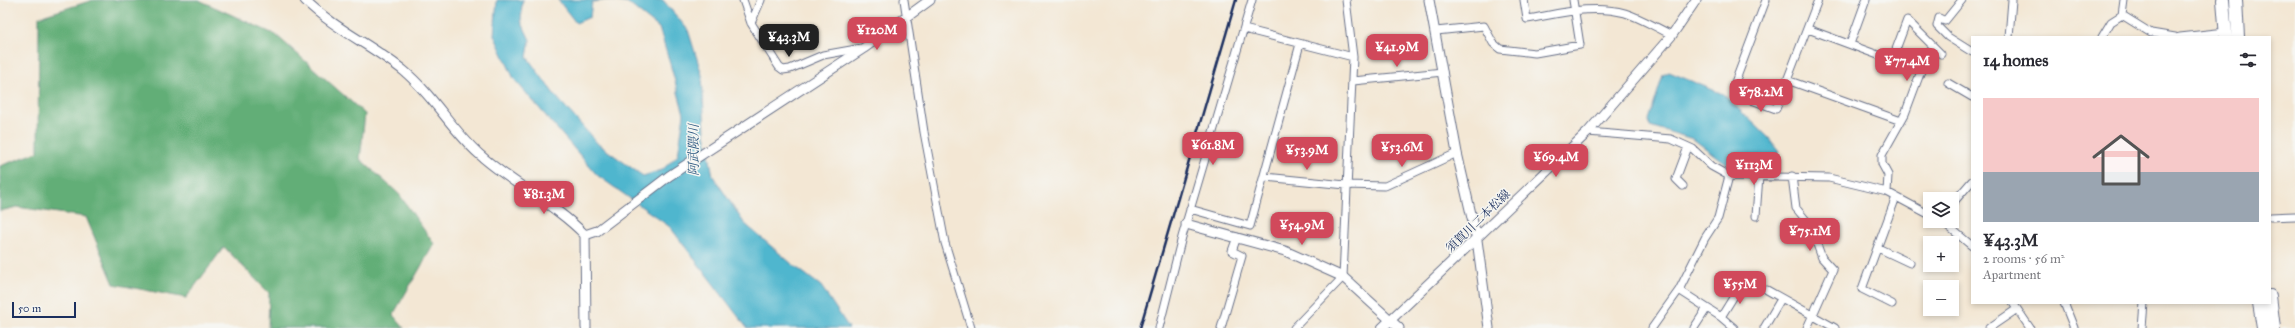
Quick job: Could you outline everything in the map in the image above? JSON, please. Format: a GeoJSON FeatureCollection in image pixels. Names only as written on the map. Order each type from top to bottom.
{"type":"FeatureCollection","features":[{"type":"Feature","properties":{"kind":"highway"},"geometry":{"type":"LineString","coordinates":[[2223,0],[2226,34]]}},
{"type":"Feature","properties":{"kind":"highway"},"geometry":{"type":"LineString","coordinates":[[2236,0],[2238,36]]}},
{"type":"Feature","properties":{"kind":"highway"},"geometry":{"type":"LineString","coordinates":[[2259,304],[2263,328]]}},
{"type":"Feature","properties":{"kind":"highway"},"geometry":{"type":"LineString","coordinates":[[2271,304],[2274,328]]}},
{"type":"Feature","properties":{"kind":"street"},"geometry":{"type":"LineString","coordinates":[[305,0],[325,18],[414,79],[478,154],[496,169],[570,219],[585,235],[586,328]]}},
{"type":"Feature","properties":{"kind":"street"},"geometry":{"type":"LineString","coordinates":[[743,0],[751,23],[779,67],[783,70],[790,69],[823,55],[864,48]]}},
{"type":"Feature","properties":{"kind":"street"},"geometry":{"type":"LineString","coordinates":[[751,23],[761,0]]}},
{"type":"Feature","properties":{"kind":"street"},"geometry":{"type":"LineString","coordinates":[[904,0],[945,243],[972,328]]}},
{"type":"Feature","properties":{"kind":"street"},"geometry":{"type":"LineString","coordinates":[[585,235],[597,231],[670,176],[864,48],[930,0]]}},
{"type":"Feature","properties":{"kind":"street"},"geometry":{"type":"LineString","coordinates":[[1159,328],[1190,209],[1252,0]]}},
{"type":"Feature","properties":{"kind":"street"},"geometry":{"type":"LineString","coordinates":[[1294,328],[1343,277],[1346,184],[1353,81],[1353,57],[1346,0]]}},
{"type":"Feature","properties":{"kind":"street"},"geometry":{"type":"LineString","coordinates":[[1429,0],[1458,153],[1477,240],[1489,328]]}},
{"type":"Feature","properties":{"kind":"street"},"geometry":{"type":"LineString","coordinates":[[1524,0],[1527,20],[1575,11],[1608,10],[1626,14],[1672,35]]}},
{"type":"Feature","properties":{"kind":"street"},"geometry":{"type":"LineString","coordinates":[[1436,31],[1484,26],[1493,43],[1500,49],[1535,53],[1580,45],[1573,0]]}},
{"type":"Feature","properties":{"kind":"street","name":"須賀川二本松線"},"geometry":{"type":"LineString","coordinates":[[1382,328],[1477,240],[1588,132],[1672,35],[1696,0]]}},
{"type":"Feature","properties":{"kind":"street"},"geometry":{"type":"LineString","coordinates":[[1766,0],[1734,85],[1738,95],[1776,109],[1818,0]]}},
{"type":"Feature","properties":{"kind":"street"},"geometry":{"type":"LineString","coordinates":[[1850,44],[1866,0]]}},
{"type":"Feature","properties":{"kind":"street"},"geometry":{"type":"LineString","coordinates":[[1962,0],[1945,21],[1939,18],[1937,26],[1948,37],[1971,51]]}},
{"type":"Feature","properties":{"kind":"street"},"geometry":{"type":"LineString","coordinates":[[2009,36],[2012,0]]}},
{"type":"Feature","properties":{"kind":"street"},"geometry":{"type":"LineString","coordinates":[[2103,36],[2111,22],[2122,15],[2124,0]]}},
{"type":"Feature","properties":{"kind":"street"},"geometry":{"type":"LineString","coordinates":[[2122,15],[2151,33],[2169,36]]}},
{"type":"Feature","properties":{"kind":"street"},"geometry":{"type":"LineString","coordinates":[[1892,60],[1907,20],[1941,54]]}},
{"type":"Feature","properties":{"kind":"street"},"geometry":{"type":"LineString","coordinates":[[1244,29],[1353,57]]}},
{"type":"Feature","properties":{"kind":"street"},"geometry":{"type":"LineString","coordinates":[[1808,29],[1921,71],[1901,121],[1882,155],[1882,164],[1888,175],[1887,192]]}},
{"type":"Feature","properties":{"kind":"street"},"geometry":{"type":"LineString","coordinates":[[2195,36],[2226,34]]}},
{"type":"Feature","properties":{"kind":"street"},"geometry":{"type":"LineString","coordinates":[[1190,209],[1250,226],[1265,177],[1300,44]]}},
{"type":"Feature","properties":{"kind":"street"},"geometry":{"type":"LineString","coordinates":[[1353,81],[1443,72]]}},
{"type":"Feature","properties":{"kind":"street"},"geometry":{"type":"LineString","coordinates":[[1787,80],[1901,121]]}},
{"type":"Feature","properties":{"kind":"street"},"geometry":{"type":"LineString","coordinates":[[1948,83],[1971,96]]}},
{"type":"Feature","properties":{"kind":"street"},"geometry":{"type":"LineString","coordinates":[[1588,132],[1671,139],[1688,147],[1711,166],[1729,176],[1792,176],[1829,178],[1887,192],[1923,211]]}},
{"type":"Feature","properties":{"kind":"street"},"geometry":{"type":"LineString","coordinates":[[1683,186],[1676,179],[1688,147]]}},
{"type":"Feature","properties":{"kind":"street"},"geometry":{"type":"LineString","coordinates":[[1265,177],[1385,186],[1458,153]]}},
{"type":"Feature","properties":{"kind":"street"},"geometry":{"type":"LineString","coordinates":[[1652,328],[1679,290],[1705,238],[1718,218],[1729,176]]}},
{"type":"Feature","properties":{"kind":"street"},"geometry":{"type":"LineString","coordinates":[[1756,216],[1759,176]]}},
{"type":"Feature","properties":{"kind":"street"},"geometry":{"type":"LineString","coordinates":[[1792,176],[1796,208],[1810,225],[1822,258],[1833,270],[1807,328]]}},
{"type":"Feature","properties":{"kind":"street"},"geometry":{"type":"LineString","coordinates":[[1959,196],[1971,182]]}},
{"type":"Feature","properties":{"kind":"street"},"geometry":{"type":"LineString","coordinates":[[1892,304],[1862,289],[1896,197]]}},
{"type":"Feature","properties":{"kind":"street"},"geometry":{"type":"LineString","coordinates":[[2271,217],[2295,216]]}},
{"type":"Feature","properties":{"kind":"street"},"geometry":{"type":"LineString","coordinates":[[1186,224],[1285,251],[1343,277],[1399,328]]}},
{"type":"Feature","properties":{"kind":"street"},"geometry":{"type":"LineString","coordinates":[[1950,228],[1971,245]]}},
{"type":"Feature","properties":{"kind":"street"},"geometry":{"type":"LineString","coordinates":[[1221,328],[1242,256],[1232,251],[1237,237]]}},
{"type":"Feature","properties":{"kind":"street"},"geometry":{"type":"LineString","coordinates":[[1878,248],[1910,263]]}},
{"type":"Feature","properties":{"kind":"street"},"geometry":{"type":"LineString","coordinates":[[1721,317],[1742,283]]}},
{"type":"Feature","properties":{"kind":"street"},"geometry":{"type":"LineString","coordinates":[[1679,290],[1721,317],[1734,328]]}},
{"type":"Feature","properties":{"kind":"street"},"geometry":{"type":"LineString","coordinates":[[1767,290],[1835,328]]}},
{"type":"Feature","properties":{"kind":"street"},"geometry":{"type":"LineString","coordinates":[[1764,328],[1781,299]]}},
{"type":"Feature","properties":{"kind":"street"},"geometry":{"type":"LineString","coordinates":[[2064,304],[2074,328]]}},
{"type":"Feature","properties":{"kind":"street"},"geometry":{"type":"LineString","coordinates":[[2142,328],[2144,304]]}},
{"type":"Feature","properties":{"kind":"street"},"geometry":{"type":"LineString","coordinates":[[1989,328],[2015,306],[2030,328]]}},
{"type":"Feature","properties":{"kind":"street"},"geometry":{"type":"LineString","coordinates":[[1694,328],[1707,308]]}},
{"type":"Feature","properties":{"kind":"green space"},"geometry":{"type":"Polygon","coordinates":[[[93,0],[199,0],[276,35],[365,114],[360,159],[399,194],[434,244],[393,315],[404,328],[268,328],[269,293],[224,247],[186,298],[114,284],[86,217],[17,207],[0,211],[0,166],[38,152],[39,17],[93,0]]]}},
{"type":"Feature","properties":{"kind":"water","name":"阿武隈川"},"geometry":{"type":"Polygon","coordinates":[[[497,0],[524,0],[522,2],[521,21],[530,40],[527,57],[554,94],[598,144],[643,176],[662,170],[678,155],[684,114],[659,28],[629,4],[609,0],[663,0],[688,30],[702,75],[705,133],[713,176],[744,223],[792,264],[821,286],[849,328],[747,328],[670,227],[597,175],[514,79],[494,35],[497,0]]]}},
{"type":"Feature","properties":{"kind":"water"},"geometry":{"type":"Polygon","coordinates":[[[558,0],[609,0],[592,2],[590,17],[576,23],[558,0]]]}},
{"type":"Feature","properties":{"kind":"water"},"geometry":{"type":"Polygon","coordinates":[[[1669,72],[1723,94],[1768,137],[1780,152],[1768,161],[1725,163],[1693,139],[1650,126],[1649,120],[1663,75],[1669,72]]]}},
{"type":"Feature","properties":{"kind":"railway"},"geometry":{"type":"LineString","coordinates":[[1140,328],[1236,0]]}}]}
